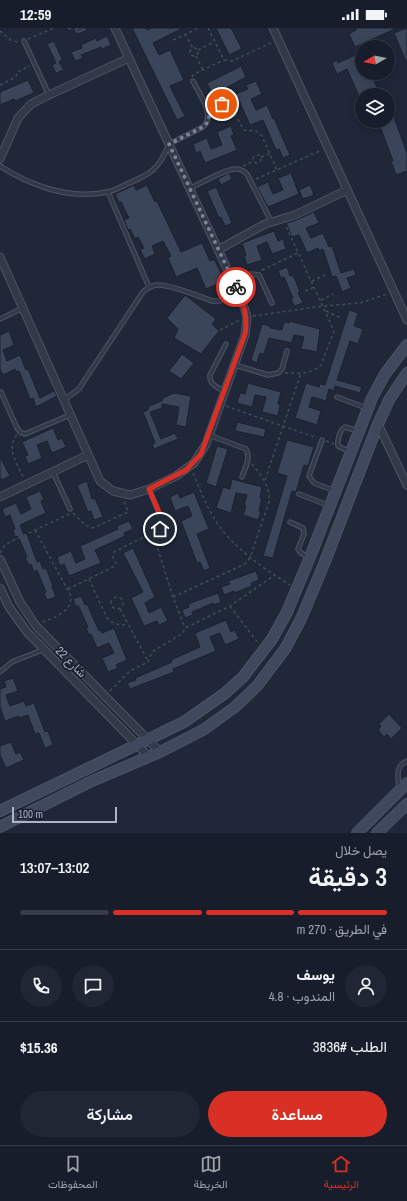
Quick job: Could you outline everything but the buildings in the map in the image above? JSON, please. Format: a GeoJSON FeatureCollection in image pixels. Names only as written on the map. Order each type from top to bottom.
{"type":"FeatureCollection","features":[{"type":"Feature","properties":{"kind":"street"},"geometry":{"type":"LineString","coordinates":[[0,257],[100,481],[113,491],[121,494],[130,494],[149,489],[176,476],[190,467],[201,454],[209,435],[245,334],[247,317],[234,282],[189,189],[115,28]]}},
{"type":"Feature","properties":{"kind":"street"},"geometry":{"type":"LineString","coordinates":[[273,28],[407,320]]}},
{"type":"Feature","properties":{"kind":"street"},"geometry":{"type":"LineString","coordinates":[[0,159],[18,118],[32,104],[48,95],[129,58]]}},
{"type":"Feature","properties":{"kind":"street"},"geometry":{"type":"LineString","coordinates":[[218,250],[271,221],[295,215],[347,190]]}},
{"type":"Feature","properties":{"kind":"street"},"geometry":{"type":"LineString","coordinates":[[0,811],[184,722],[224,694],[243,676],[272,639],[287,612],[368,409],[386,374],[407,345]]}},
{"type":"Feature","properties":{"kind":"street"},"geometry":{"type":"LineString","coordinates":[[0,827],[92,781],[160,752],[203,730],[235,707],[257,686],[285,649],[301,619],[378,424],[389,400],[407,373]]}},
{"type":"Feature","properties":{"kind":"street"},"geometry":{"type":"LineString","coordinates":[[378,424],[407,485]]}},
{"type":"Feature","properties":{"kind":"street"},"geometry":{"type":"LineString","coordinates":[[0,497],[88,455]]}},
{"type":"Feature","properties":{"kind":"street","name":"شارع 22"},"geometry":{"type":"LineString","coordinates":[[0,559],[20,602],[36,626],[160,752]]}},
{"type":"Feature","properties":{"kind":"street","name":"شارع 22"},"geometry":{"type":"LineString","coordinates":[[0,588],[18,620],[42,650],[149,757]]}},
{"type":"Feature","properties":{"kind":"street"},"geometry":{"type":"LineString","coordinates":[[357,833],[403,787]]}},
{"type":"Feature","properties":{"kind":"street"},"geometry":{"type":"LineString","coordinates":[[377,833],[407,804]]}},
{"type":"Feature","properties":{"kind":"street"},"geometry":{"type":"LineString","coordinates":[[377,813],[387,823]]}},
{"type":"Feature","properties":{"kind":"lane"},"geometry":{"type":"LineString","coordinates":[[78,30],[83,28]]}},
{"type":"Feature","properties":{"kind":"lane"},"geometry":{"type":"LineString","coordinates":[[24,41],[48,95]]}},
{"type":"Feature","properties":{"kind":"lane"},"geometry":{"type":"LineString","coordinates":[[0,166],[33,184],[52,190],[71,193],[108,192],[146,176],[156,168],[163,159],[169,144],[208,123],[208,111],[193,81]]}},
{"type":"Feature","properties":{"kind":"lane"},"geometry":{"type":"LineString","coordinates":[[208,111],[222,104]]}},
{"type":"Feature","properties":{"kind":"lane"},"geometry":{"type":"LineString","coordinates":[[189,189],[230,170],[238,169],[247,174],[271,221]]}},
{"type":"Feature","properties":{"kind":"lane"},"geometry":{"type":"LineString","coordinates":[[108,192],[149,287]]}},
{"type":"Feature","properties":{"kind":"lane"},"geometry":{"type":"LineString","coordinates":[[234,282],[255,274],[261,279],[272,303]]}},
{"type":"Feature","properties":{"kind":"lane"},"geometry":{"type":"LineString","coordinates":[[63,400],[79,388],[143,292],[149,287],[158,285],[167,286],[212,301],[220,301],[239,293]]}},
{"type":"Feature","properties":{"kind":"lane"},"geometry":{"type":"LineString","coordinates":[[0,319],[23,308]]}},
{"type":"Feature","properties":{"kind":"lane"},"geometry":{"type":"LineString","coordinates":[[225,392],[213,384],[210,376],[226,344]]}},
{"type":"Feature","properties":{"kind":"lane"},"geometry":{"type":"LineString","coordinates":[[234,365],[268,375],[278,373],[282,369],[287,351]]}},
{"type":"Feature","properties":{"kind":"lane"},"geometry":{"type":"LineString","coordinates":[[0,392],[17,428],[20,432],[25,434],[70,415]]}},
{"type":"Feature","properties":{"kind":"lane"},"geometry":{"type":"LineString","coordinates":[[337,397],[368,409]]}},
{"type":"Feature","properties":{"kind":"lane"},"geometry":{"type":"LineString","coordinates":[[350,452],[338,446],[338,441],[343,428],[348,427],[359,432]]}},
{"type":"Feature","properties":{"kind":"lane"},"geometry":{"type":"LineString","coordinates":[[209,435],[242,446],[246,449],[248,459],[242,477]]}},
{"type":"Feature","properties":{"kind":"lane"},"geometry":{"type":"LineString","coordinates":[[322,440],[309,476],[314,483],[336,491]]}},
{"type":"Feature","properties":{"kind":"lane"},"geometry":{"type":"LineString","coordinates":[[53,472],[70,509]]}},
{"type":"Feature","properties":{"kind":"lane"},"geometry":{"type":"LineString","coordinates":[[149,489],[163,523],[160,529],[152,532]]}},
{"type":"Feature","properties":{"kind":"lane"},"geometry":{"type":"LineString","coordinates":[[299,494],[330,506]]}},
{"type":"Feature","properties":{"kind":"lane"},"geometry":{"type":"LineString","coordinates":[[290,522],[303,528],[304,534],[299,546],[299,552],[310,557]]}},
{"type":"Feature","properties":{"kind":"lane"},"geometry":{"type":"LineString","coordinates":[[0,672],[12,662],[42,650]]}},
{"type":"Feature","properties":{"kind":"lane"},"geometry":{"type":"LineString","coordinates":[[403,787],[398,768],[407,761]]}},
{"type":"Feature","properties":{"kind":"path"},"geometry":{"type":"LineString","coordinates":[[173,40],[198,28]]}},
{"type":"Feature","properties":{"kind":"path"},"geometry":{"type":"LineString","coordinates":[[208,28],[224,60]]}},
{"type":"Feature","properties":{"kind":"path"},"geometry":{"type":"LineString","coordinates":[[185,34],[193,48],[198,50],[215,42]]}},
{"type":"Feature","properties":{"kind":"path"},"geometry":{"type":"LineString","coordinates":[[193,81],[193,75],[203,70],[224,60],[232,60],[278,40]]}},
{"type":"Feature","properties":{"kind":"path"},"geometry":{"type":"LineString","coordinates":[[193,48],[190,54],[196,56],[203,70]]}},
{"type":"Feature","properties":{"kind":"path"},"geometry":{"type":"LineString","coordinates":[[196,56],[198,55],[198,50]]}},
{"type":"Feature","properties":{"kind":"path"},"geometry":{"type":"LineString","coordinates":[[0,85],[16,77],[17,72],[34,64]]}},
{"type":"Feature","properties":{"kind":"path"},"geometry":{"type":"LineString","coordinates":[[222,104],[233,111],[244,130],[260,133],[277,170]]}},
{"type":"Feature","properties":{"kind":"path"},"geometry":{"type":"LineString","coordinates":[[250,181],[328,147]]}},
{"type":"Feature","properties":{"kind":"path"},"geometry":{"type":"LineString","coordinates":[[254,160],[258,162],[261,158],[270,154]]}},
{"type":"Feature","properties":{"kind":"path"},"geometry":{"type":"LineString","coordinates":[[238,169],[254,160],[256,155],[261,158]]}},
{"type":"Feature","properties":{"kind":"path"},"geometry":{"type":"LineString","coordinates":[[278,373],[306,373],[317,369],[321,365],[334,330],[283,219]]}},
{"type":"Feature","properties":{"kind":"path"},"geometry":{"type":"LineString","coordinates":[[255,274],[298,253]]}},
{"type":"Feature","properties":{"kind":"path"},"geometry":{"type":"LineString","coordinates":[[312,281],[325,275]]}},
{"type":"Feature","properties":{"kind":"path"},"geometry":{"type":"LineString","coordinates":[[305,291],[314,286]]}},
{"type":"Feature","properties":{"kind":"path"},"geometry":{"type":"LineString","coordinates":[[220,330],[247,317],[323,306],[360,303],[394,291]]}},
{"type":"Feature","properties":{"kind":"path"},"geometry":{"type":"LineString","coordinates":[[321,300],[333,294]]}},
{"type":"Feature","properties":{"kind":"path"},"geometry":{"type":"LineString","coordinates":[[326,311],[341,318]]}},
{"type":"Feature","properties":{"kind":"path"},"geometry":{"type":"LineString","coordinates":[[264,480],[284,426],[301,373]]}},
{"type":"Feature","properties":{"kind":"path"},"geometry":{"type":"LineString","coordinates":[[220,404],[338,446]]}},
{"type":"Feature","properties":{"kind":"path"},"geometry":{"type":"LineString","coordinates":[[20,432],[16,436],[12,448],[26,485]]}},
{"type":"Feature","properties":{"kind":"path"},"geometry":{"type":"LineString","coordinates":[[173,597],[245,564],[250,558],[269,502],[269,490],[264,480],[248,459]]}},
{"type":"Feature","properties":{"kind":"path"},"geometry":{"type":"LineString","coordinates":[[190,467],[217,523],[250,558],[296,590]]}},
{"type":"Feature","properties":{"kind":"path"},"geometry":{"type":"LineString","coordinates":[[0,553],[5,545],[68,514],[71,511],[70,509],[85,525],[93,528],[128,512],[121,494]]}},
{"type":"Feature","properties":{"kind":"path"},"geometry":{"type":"LineString","coordinates":[[35,530],[71,596],[69,607],[65,611],[36,626]]}},
{"type":"Feature","properties":{"kind":"path"},"geometry":{"type":"LineString","coordinates":[[68,589],[115,566],[116,564],[113,554],[116,550],[152,532],[173,597],[185,628]]}},
{"type":"Feature","properties":{"kind":"path"},"geometry":{"type":"LineString","coordinates":[[106,696],[130,671],[148,662],[152,652],[180,635],[185,628],[230,606],[275,575]]}},
{"type":"Feature","properties":{"kind":"path"},"geometry":{"type":"LineString","coordinates":[[88,579],[106,616],[110,621],[116,624],[128,624]]}},
{"type":"Feature","properties":{"kind":"path"},"geometry":{"type":"LineString","coordinates":[[113,598],[121,598],[123,604],[120,609],[114,609],[111,606],[110,604],[113,598]]}},
{"type":"Feature","properties":{"kind":"path"},"geometry":{"type":"LineString","coordinates":[[230,606],[264,650]]}},
{"type":"Feature","properties":{"kind":"path"},"geometry":{"type":"LineString","coordinates":[[120,609],[148,662]]}},
{"type":"Feature","properties":{"kind":"way so far"},"geometry":{"type":"LineString","coordinates":[[222,104],[208,111],[208,123],[203,127],[169,144],[236,287]]}},
{"type":"Feature","properties":{"kind":"route"},"geometry":{"type":"LineString","coordinates":[[160,529],[163,523],[162,519],[149,489],[186,470],[201,454],[206,444],[245,334],[247,317],[236,287]]}}]}
